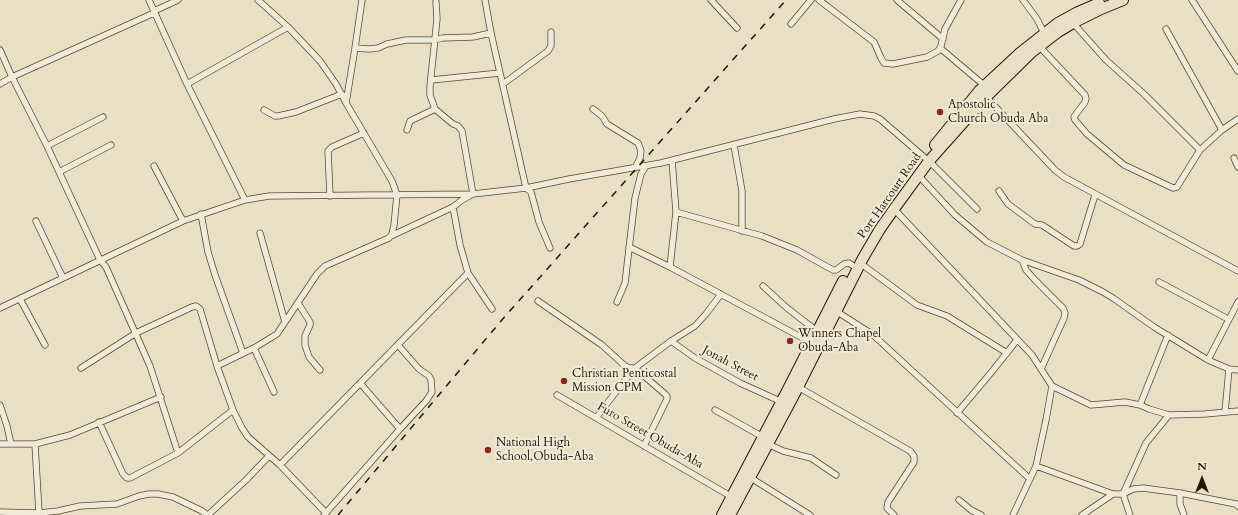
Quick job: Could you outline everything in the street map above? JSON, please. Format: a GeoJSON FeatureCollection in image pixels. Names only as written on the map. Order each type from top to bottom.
{"type":"FeatureCollection","features":[{"type":"Feature","properties":{"kind":"highway","name":"Port Harcourt Road"},"geometry":{"type":"LineString","coordinates":[[722,515],[798,387],[836,311],[875,225],[985,86],[1009,62],[1044,33],[1067,17],[1107,0]]}},
{"type":"Feature","properties":{"kind":"highway","name":"Port Harcourt Road"},"geometry":{"type":"LineString","coordinates":[[730,515],[751,478],[782,402],[818,332],[856,264],[894,209],[905,188],[919,176],[927,159],[1014,68],[1039,46],[1073,23],[1101,9],[1124,0]]}},
{"type":"Feature","properties":{"kind":"street"},"geometry":{"type":"LineString","coordinates":[[148,0],[187,84],[245,200]]}},
{"type":"Feature","properties":{"kind":"street"},"geometry":{"type":"LineString","coordinates":[[0,84],[178,0]]}},
{"type":"Feature","properties":{"kind":"street"},"geometry":{"type":"LineString","coordinates":[[258,0],[288,27],[320,61],[336,84],[346,104],[385,168],[397,195],[394,225],[391,236]]}},
{"type":"Feature","properties":{"kind":"street"},"geometry":{"type":"LineString","coordinates":[[346,104],[362,0]]}},
{"type":"Feature","properties":{"kind":"street"},"geometry":{"type":"LineString","coordinates":[[485,0],[490,33],[526,188],[531,192],[539,222],[550,248]]}},
{"type":"Feature","properties":{"kind":"street"},"geometry":{"type":"LineString","coordinates":[[711,0],[737,28]]}},
{"type":"Feature","properties":{"kind":"street"},"geometry":{"type":"LineString","coordinates":[[791,24],[811,0]]}},
{"type":"Feature","properties":{"kind":"street"},"geometry":{"type":"LineString","coordinates":[[819,0],[874,42],[884,63],[888,64],[927,57],[938,51],[945,29],[961,0]]}},
{"type":"Feature","properties":{"kind":"street"},"geometry":{"type":"LineString","coordinates":[[897,0],[943,39]]}},
{"type":"Feature","properties":{"kind":"street"},"geometry":{"type":"LineString","coordinates":[[1022,0],[1037,19],[1044,33]]}},
{"type":"Feature","properties":{"kind":"street"},"geometry":{"type":"LineString","coordinates":[[1192,0],[1238,71]]}},
{"type":"Feature","properties":{"kind":"street"},"geometry":{"type":"LineString","coordinates":[[436,2],[437,19],[430,95],[435,108],[453,124],[458,126],[462,131],[473,194]]}},
{"type":"Feature","properties":{"kind":"street"},"geometry":{"type":"LineString","coordinates":[[1073,23],[1106,60],[1145,95],[1200,150]]}},
{"type":"Feature","properties":{"kind":"street"},"geometry":{"type":"LineString","coordinates":[[187,84],[288,27]]}},
{"type":"Feature","properties":{"kind":"street"},"geometry":{"type":"LineString","coordinates":[[1166,30],[1222,130]]}},
{"type":"Feature","properties":{"kind":"street"},"geometry":{"type":"LineString","coordinates":[[503,84],[548,51],[551,46],[551,32]]}},
{"type":"Feature","properties":{"kind":"street"},"geometry":{"type":"LineString","coordinates":[[355,48],[369,49],[406,40],[435,40],[442,38],[473,37],[490,33]]}},
{"type":"Feature","properties":{"kind":"street"},"geometry":{"type":"LineString","coordinates":[[1039,46],[1084,95],[1086,99],[1085,102],[1074,117],[1087,134],[1124,164],[1171,187],[1177,187],[1200,150],[1222,130],[1238,119]]}},
{"type":"Feature","properties":{"kind":"street"},"geometry":{"type":"LineString","coordinates":[[940,48],[985,86]]}},
{"type":"Feature","properties":{"kind":"street"},"geometry":{"type":"LineString","coordinates":[[0,50],[12,78],[47,146],[100,260],[106,268],[136,332],[161,397],[178,453]]}},
{"type":"Feature","properties":{"kind":"street"},"geometry":{"type":"LineString","coordinates":[[431,80],[500,73]]}},
{"type":"Feature","properties":{"kind":"street"},"geometry":{"type":"LineString","coordinates":[[264,110],[278,116],[296,112],[342,94]]}},
{"type":"Feature","properties":{"kind":"street"},"geometry":{"type":"LineString","coordinates":[[986,97],[1055,170],[1073,183],[1238,271]]}},
{"type":"Feature","properties":{"kind":"street"},"geometry":{"type":"LineString","coordinates":[[406,130],[410,121],[435,108]]}},
{"type":"Feature","properties":{"kind":"street"},"geometry":{"type":"LineString","coordinates":[[593,109],[602,116],[607,124],[638,143],[641,151],[636,168]]}},
{"type":"Feature","properties":{"kind":"street"},"geometry":{"type":"LineString","coordinates":[[0,308],[183,221],[245,200],[269,196],[473,194],[526,188],[568,179],[646,166],[834,119],[860,114],[874,116],[880,119],[927,159],[977,209]]}},
{"type":"Feature","properties":{"kind":"street"},"geometry":{"type":"LineString","coordinates":[[47,146],[103,117]]}},
{"type":"Feature","properties":{"kind":"street"},"geometry":{"type":"LineString","coordinates":[[330,196],[328,151],[332,147],[364,133]]}},
{"type":"Feature","properties":{"kind":"street"},"geometry":{"type":"LineString","coordinates":[[59,172],[111,145]]}},
{"type":"Feature","properties":{"kind":"street"},"geometry":{"type":"LineString","coordinates":[[734,145],[740,180],[742,231]]}},
{"type":"Feature","properties":{"kind":"street"},"geometry":{"type":"LineString","coordinates":[[1234,158],[1238,168]]}},
{"type":"Feature","properties":{"kind":"street"},"geometry":{"type":"LineString","coordinates":[[670,267],[676,212],[672,160]]}},
{"type":"Feature","properties":{"kind":"street"},"geometry":{"type":"LineString","coordinates":[[154,166],[183,221]]}},
{"type":"Feature","properties":{"kind":"street"},"geometry":{"type":"LineString","coordinates":[[617,302],[625,283],[635,198],[640,179],[646,166]]}},
{"type":"Feature","properties":{"kind":"street"},"geometry":{"type":"LineString","coordinates":[[919,176],[955,215],[987,242],[1022,260],[1079,280],[1103,292],[1154,327],[1208,360],[1229,369],[1238,370]]}},
{"type":"Feature","properties":{"kind":"street"},"geometry":{"type":"LineString","coordinates":[[999,192],[1008,204],[1035,224],[1042,225],[1074,246],[1080,244],[1095,195]]}},
{"type":"Feature","properties":{"kind":"street"},"geometry":{"type":"LineString","coordinates":[[217,366],[254,348],[276,334],[317,274],[325,266],[453,208],[462,200],[473,194]]}},
{"type":"Feature","properties":{"kind":"street"},"geometry":{"type":"LineString","coordinates":[[453,208],[460,246],[468,274],[492,309]]}},
{"type":"Feature","properties":{"kind":"street"},"geometry":{"type":"LineString","coordinates":[[894,209],[1032,355],[1052,386],[1091,405],[1120,402],[1140,405],[1169,415],[1238,411]]}},
{"type":"Feature","properties":{"kind":"street"},"geometry":{"type":"LineString","coordinates":[[676,212],[762,236],[797,250],[833,270],[836,270],[844,264],[856,264],[917,305],[947,316],[1007,353]]}},
{"type":"Feature","properties":{"kind":"street"},"geometry":{"type":"LineString","coordinates":[[201,214],[208,252],[243,353]]}},
{"type":"Feature","properties":{"kind":"street"},"geometry":{"type":"LineString","coordinates":[[36,222],[63,278]]}},
{"type":"Feature","properties":{"kind":"street"},"geometry":{"type":"LineString","coordinates":[[260,233],[285,322]]}},
{"type":"Feature","properties":{"kind":"street"},"geometry":{"type":"LineString","coordinates":[[629,247],[670,267],[812,343]]}},
{"type":"Feature","properties":{"kind":"street"},"geometry":{"type":"LineString","coordinates":[[1022,260],[1026,270],[1063,308],[1065,313],[1041,369]]}},
{"type":"Feature","properties":{"kind":"street"},"geometry":{"type":"LineString","coordinates":[[280,465],[468,274]]}},
{"type":"Feature","properties":{"kind":"street"},"geometry":{"type":"LineString","coordinates":[[1159,282],[1228,319]]}},
{"type":"Feature","properties":{"kind":"street"},"geometry":{"type":"LineString","coordinates":[[763,286],[787,308],[818,332]]}},
{"type":"Feature","properties":{"kind":"street"},"geometry":{"type":"LineString","coordinates":[[596,418],[636,368],[671,341],[698,323],[721,294]]}},
{"type":"Feature","properties":{"kind":"street"},"geometry":{"type":"LineString","coordinates":[[20,299],[45,345]]}},
{"type":"Feature","properties":{"kind":"street"},"geometry":{"type":"LineString","coordinates":[[538,301],[602,345],[625,366],[636,368],[668,396],[644,446]]}},
{"type":"Feature","properties":{"kind":"street"},"geometry":{"type":"LineString","coordinates":[[298,303],[310,322],[305,336],[305,346],[309,357],[320,370]]}},
{"type":"Feature","properties":{"kind":"street"},"geometry":{"type":"LineString","coordinates":[[1208,360],[1237,304]]}},
{"type":"Feature","properties":{"kind":"street"},"geometry":{"type":"LineString","coordinates":[[81,368],[136,332],[196,306],[200,309],[217,366],[233,410],[242,428],[248,437],[280,465],[325,514],[430,395],[432,389],[429,376],[419,369],[398,345]]}},
{"type":"Feature","properties":{"kind":"street"},"geometry":{"type":"LineString","coordinates":[[836,311],[872,334],[1030,479]]}},
{"type":"Feature","properties":{"kind":"street"},"geometry":{"type":"LineString","coordinates":[[1140,405],[1168,335]]}},
{"type":"Feature","properties":{"kind":"street"},"geometry":{"type":"LineString","coordinates":[[957,413],[1017,340]]}},
{"type":"Feature","properties":{"kind":"street","name":"Jonah Street"},"geometry":{"type":"LineString","coordinates":[[671,341],[695,358],[782,402]]}},
{"type":"Feature","properties":{"kind":"street"},"geometry":{"type":"LineString","coordinates":[[254,348],[274,392]]}},
{"type":"Feature","properties":{"kind":"street"},"geometry":{"type":"LineString","coordinates":[[1225,412],[1229,369]]}},
{"type":"Feature","properties":{"kind":"street"},"geometry":{"type":"LineString","coordinates":[[360,383],[400,429]]}},
{"type":"Feature","properties":{"kind":"street"},"geometry":{"type":"LineString","coordinates":[[1013,515],[1036,466],[1052,386]]}},
{"type":"Feature","properties":{"kind":"street"},"geometry":{"type":"LineString","coordinates":[[798,387],[910,451],[914,456],[914,462],[888,502],[887,508],[894,515]]}},
{"type":"Feature","properties":{"kind":"street","name":"Furo Street Obuda-Aba"},"geometry":{"type":"LineString","coordinates":[[556,394],[732,497]]}},
{"type":"Feature","properties":{"kind":"street"},"geometry":{"type":"LineString","coordinates":[[0,444],[35,444],[70,435],[161,397]]}},
{"type":"Feature","properties":{"kind":"street"},"geometry":{"type":"LineString","coordinates":[[0,405],[11,444]]}},
{"type":"Feature","properties":{"kind":"street"},"geometry":{"type":"LineString","coordinates":[[99,422],[123,474],[127,478],[130,478],[178,453],[233,410]]}},
{"type":"Feature","properties":{"kind":"street"},"geometry":{"type":"LineString","coordinates":[[716,410],[766,441],[783,450],[811,458],[836,475]]}},
{"type":"Feature","properties":{"kind":"street"},"geometry":{"type":"LineString","coordinates":[[1130,515],[1123,494],[1146,443],[1169,415]]}},
{"type":"Feature","properties":{"kind":"street"},"geometry":{"type":"LineString","coordinates":[[35,444],[39,513]]}},
{"type":"Feature","properties":{"kind":"street"},"geometry":{"type":"LineString","coordinates":[[0,512],[59,513],[80,506],[116,504],[139,496],[158,494],[173,498],[207,515],[246,480],[269,456]]}},
{"type":"Feature","properties":{"kind":"street"},"geometry":{"type":"LineString","coordinates":[[1036,466],[1114,494],[1123,494],[1133,489],[1143,488],[1180,493],[1237,504]]}},
{"type":"Feature","properties":{"kind":"street"},"geometry":{"type":"LineString","coordinates":[[751,478],[810,515]]}},
{"type":"Feature","properties":{"kind":"street"},"geometry":{"type":"LineString","coordinates":[[1180,493],[1180,504],[1184,515]]}},
{"type":"Feature","properties":{"kind":"street"},"geometry":{"type":"LineString","coordinates":[[1082,515],[1114,494]]}},
{"type":"Feature","properties":{"kind":"street"},"geometry":{"type":"LineString","coordinates":[[959,500],[971,510],[981,515]]}},
{"type":"Feature","properties":{"kind":"railway"},"geometry":{"type":"LineString","coordinates":[[338,515],[501,321],[786,0]]}},
{"type":"Feature","properties":{"kind":"place","name":"Apostolic Church Obuda Aba"},"geometry":{"type":"Point","coordinates":[940,112]}},
{"type":"Feature","properties":{"kind":"place","name":"Winners Chapel Obuda-Aba"},"geometry":{"type":"Point","coordinates":[790,341]}},
{"type":"Feature","properties":{"kind":"place","name":"Christian Penticostal Mission CPM"},"geometry":{"type":"Point","coordinates":[564,381]}},
{"type":"Feature","properties":{"kind":"place","name":"National High School,Obuda-Aba"},"geometry":{"type":"Point","coordinates":[488,450]}}]}
